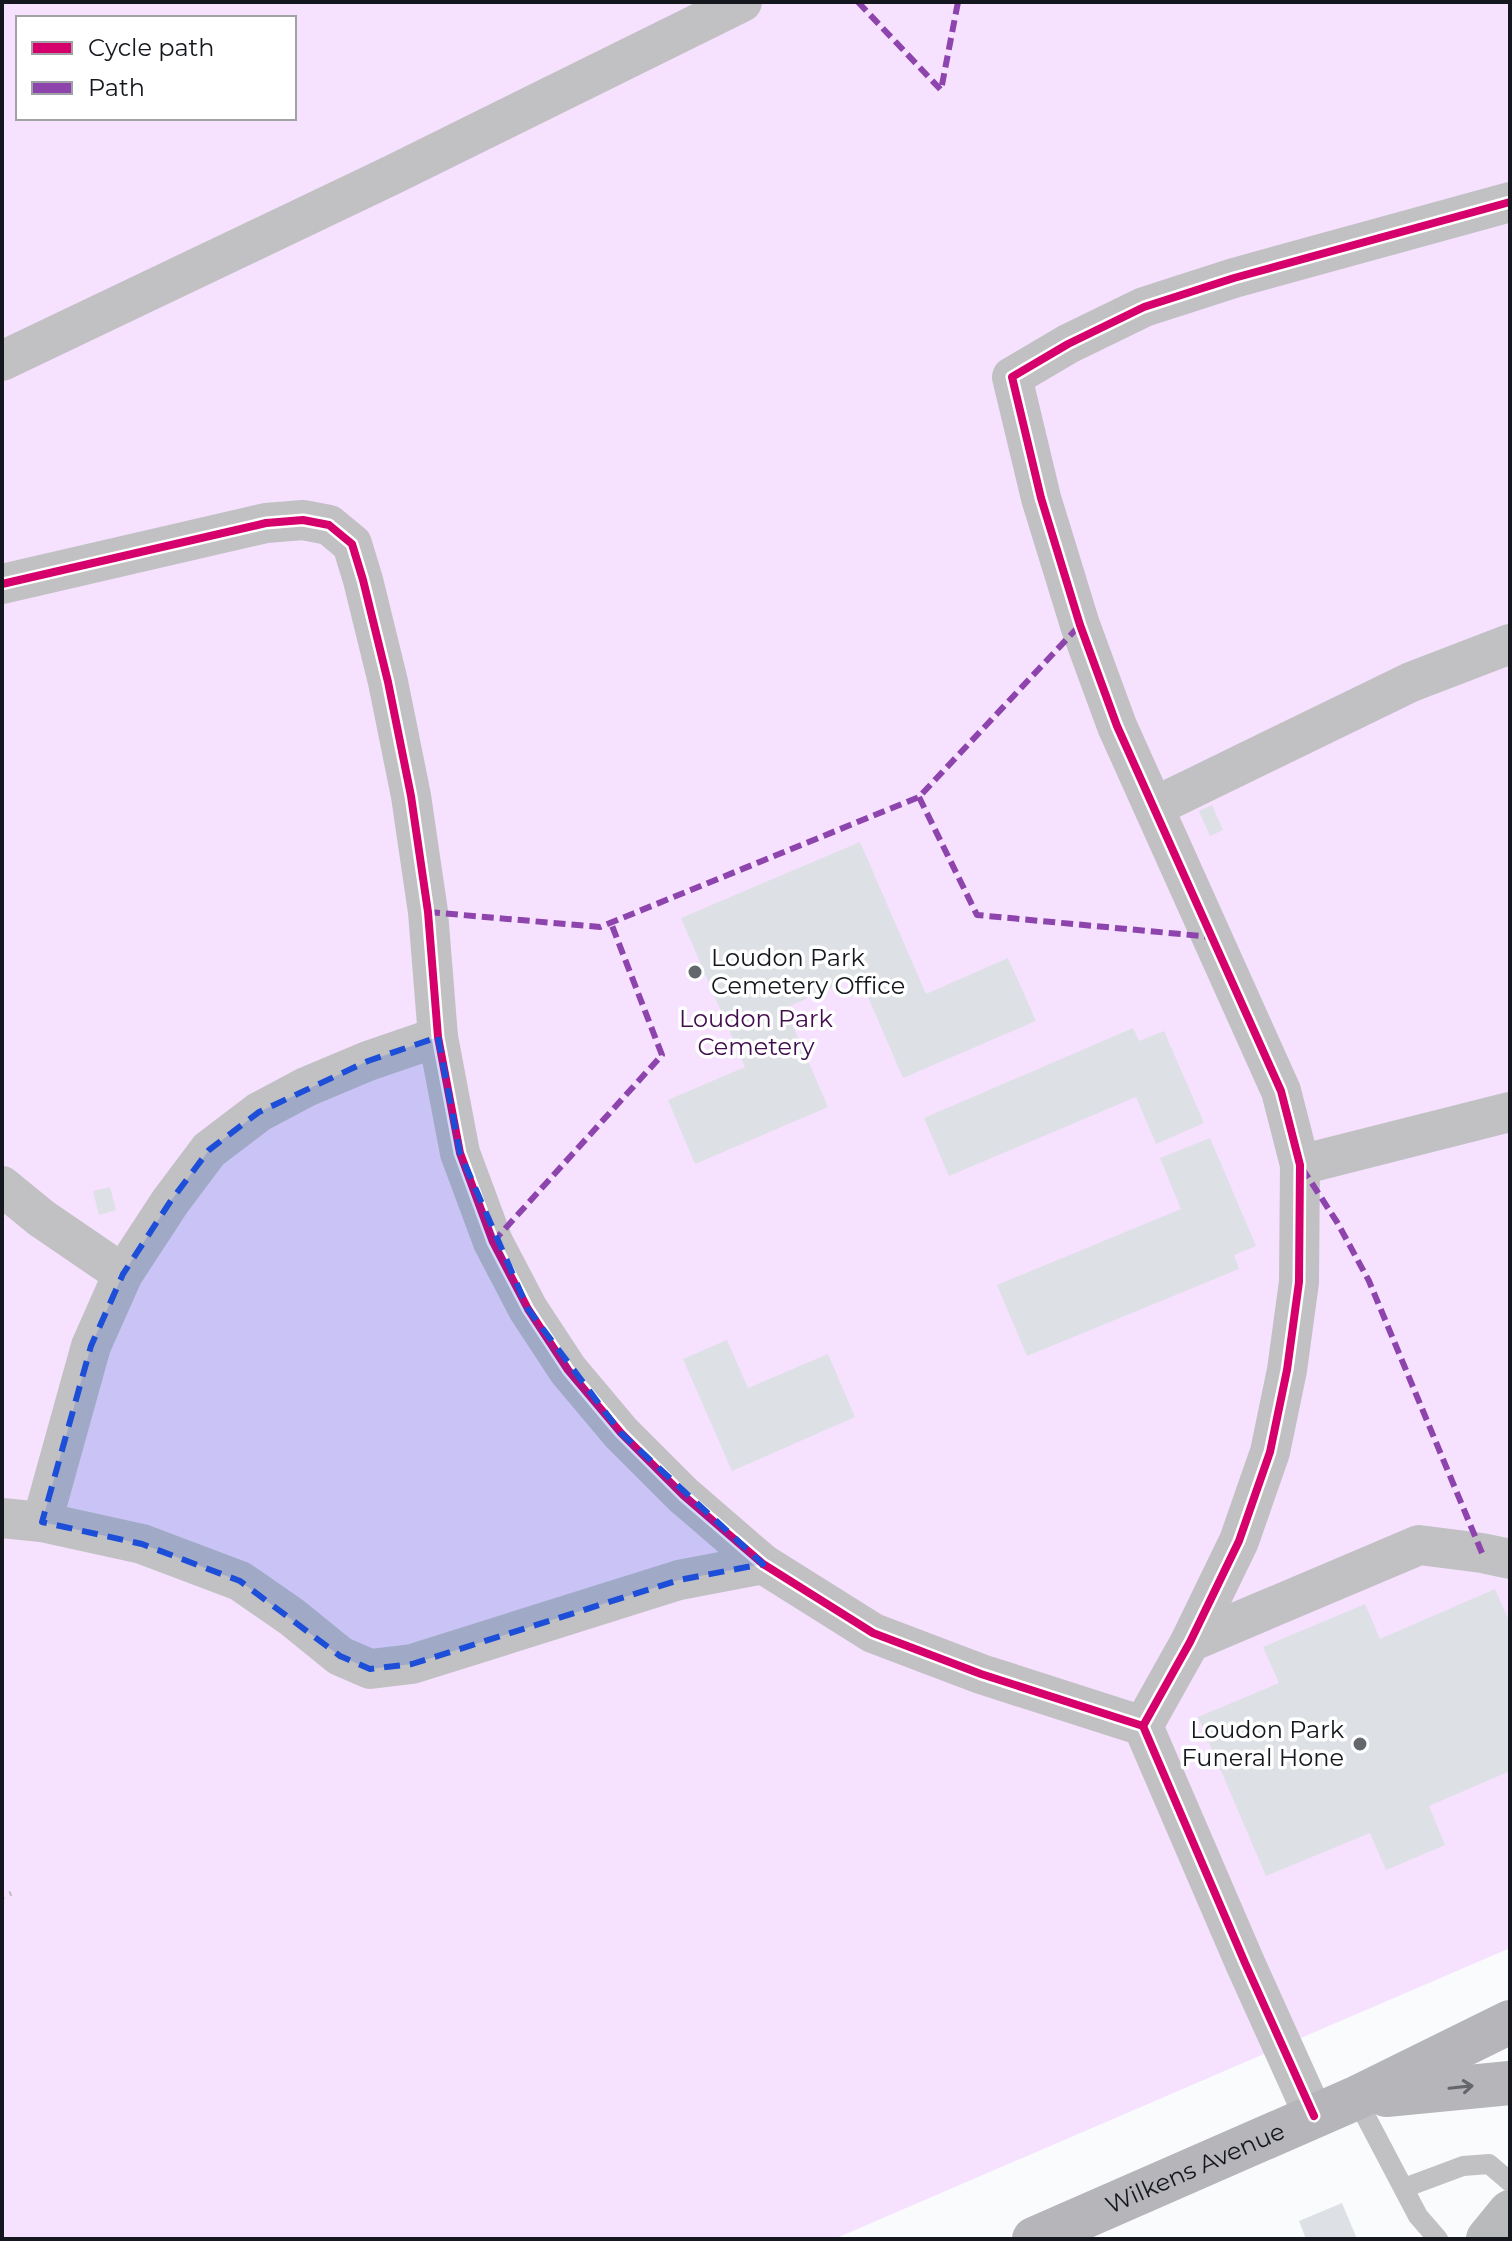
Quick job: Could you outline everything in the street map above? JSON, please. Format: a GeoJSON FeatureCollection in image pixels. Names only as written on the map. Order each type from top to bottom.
{"type":"FeatureCollection","features":[{"type":"Feature","properties":{"kind":"main road","name":"Wilkens Avenue"},"geometry":{"type":"LineString","coordinates":[[1034,2239],[1356,2098],[1510,2022]]}},
{"type":"Feature","properties":{"kind":"main road","name":"Wilkens Avenue"},"geometry":{"type":"LineString","coordinates":[[1356,2098],[1510,2083]]}},
{"type":"Feature","properties":{"kind":"main road"},"geometry":{"type":"LineString","coordinates":[[1488,2239],[1510,2212]]}},
{"type":"Feature","properties":{"kind":"street"},"geometry":{"type":"LineString","coordinates":[[2,361],[392,175],[742,2]]}},
{"type":"Feature","properties":{"kind":"street"},"geometry":{"type":"LineString","coordinates":[[1143,1726],[1190,1642],[1239,1541],[1270,1452],[1287,1370],[1299,1282],[1300,1165],[1281,1091],[1117,726],[1080,625],[1041,498],[1012,377],[1068,344],[1144,307],[1234,278],[1510,202]]}},
{"type":"Feature","properties":{"kind":"street"},"geometry":{"type":"LineString","coordinates":[[2,584],[266,523],[303,520],[329,525],[352,544],[385,668],[411,796],[428,912],[438,1037],[460,1153],[493,1242],[528,1309],[568,1370],[621,1433],[683,1495],[763,1564],[873,1633],[981,1674],[1143,1726],[1314,2116]]}},
{"type":"Feature","properties":{"kind":"street"},"geometry":{"type":"LineString","coordinates":[[1154,807],[1411,682],[1510,644]]}},
{"type":"Feature","properties":{"kind":"street"},"geometry":{"type":"LineString","coordinates":[[42,1522],[91,1346],[123,1274],[170,1202],[209,1150],[259,1112],[306,1087],[438,1037]]}},
{"type":"Feature","properties":{"kind":"street"},"geometry":{"type":"LineString","coordinates":[[1300,1165],[1510,1112]]}},
{"type":"Feature","properties":{"kind":"street"},"geometry":{"type":"LineString","coordinates":[[2,1186],[41,1218],[123,1274]]}},
{"type":"Feature","properties":{"kind":"street"},"geometry":{"type":"LineString","coordinates":[[2,1518],[42,1522],[142,1544],[240,1581],[340,1656],[370,1669],[412,1664],[679,1580],[763,1564]]}},
{"type":"Feature","properties":{"kind":"street"},"geometry":{"type":"LineString","coordinates":[[1190,1642],[1419,1545],[1510,1559]]}},
{"type":"Feature","properties":{"kind":"lane"},"geometry":{"type":"LineString","coordinates":[[1356,2098],[1418,2216],[1438,2239]]}},
{"type":"Feature","properties":{"kind":"lane"},"geometry":{"type":"LineString","coordinates":[[1404,2188],[1463,2166],[1489,2164],[1510,2182]]}},
{"type":"Feature","properties":{"kind":"path"},"geometry":{"type":"LineString","coordinates":[[2,1897],[12,1893]]}},
{"type":"Feature","properties":{"kind":"highlighted area"},"geometry":{"type":"Polygon","coordinates":[[[438,1037],[460,1153],[528,1309],[621,1433],[763,1564],[679,1580],[412,1664],[370,1669],[340,1656],[240,1581],[142,1544],[42,1522],[91,1346],[123,1274],[170,1202],[209,1150],[259,1112],[368,1061],[438,1037]]]}},
{"type":"Feature","properties":{"kind":"green space","name":"Loudon Park Cemetery"},"geometry":{"type":"Polygon","coordinates":[[[2,2],[1510,2],[1510,1948],[834,2239],[2,2239],[2,2]]]}},
{"type":"Feature","properties":{"kind":"building"},"geometry":{"type":"Polygon","coordinates":[[[1212,805],[1223,830],[1210,836],[1199,811],[1212,805]]]}},
{"type":"Feature","properties":{"kind":"building"},"geometry":{"type":"Polygon","coordinates":[[[860,842],[926,994],[1008,958],[1036,1021],[903,1078],[859,976],[785,1008],[828,1107],[695,1164],[668,1100],[745,1067],[681,918],[860,842]]]}},
{"type":"Feature","properties":{"kind":"building"},"geometry":{"type":"Polygon","coordinates":[[[1133,1028],[1139,1041],[1164,1031],[1204,1123],[1156,1144],[1136,1097],[949,1176],[924,1118],[1133,1028]]]}},
{"type":"Feature","properties":{"kind":"building"},"geometry":{"type":"Polygon","coordinates":[[[1210,1138],[1256,1246],[1234,1255],[1239,1269],[1027,1356],[997,1285],[1181,1209],[1160,1158],[1210,1138]]]}},
{"type":"Feature","properties":{"kind":"building"},"geometry":{"type":"Polygon","coordinates":[[[110,1187],[116,1210],[99,1215],[93,1191],[110,1187]]]}},
{"type":"Feature","properties":{"kind":"building"},"geometry":{"type":"Polygon","coordinates":[[[727,1340],[748,1388],[828,1354],[855,1417],[732,1471],[683,1359],[727,1340]]]}},
{"type":"Feature","properties":{"kind":"building","name":"Loudon Park Funeral Hone"},"geometry":{"type":"Polygon","coordinates":[[[1495,1589],[1510,1623],[1510,1771],[1429,1806],[1445,1845],[1386,1870],[1370,1833],[1266,1876],[1198,1717],[1279,1683],[1263,1647],[1365,1604],[1380,1639],[1495,1589]]]}},
{"type":"Feature","properties":{"kind":"building"},"geometry":{"type":"Polygon","coordinates":[[[1342,2203],[1357,2239],[1306,2239],[1299,2221],[1342,2203]]]}},
{"type":"Feature","properties":{"kind":"marked path"},"geometry":{"type":"LineString","coordinates":[[858,2],[941,90],[958,2]]}},
{"type":"Feature","properties":{"kind":"marked path"},"geometry":{"type":"LineString","coordinates":[[428,912],[600,927],[919,797],[1080,625]]}},
{"type":"Feature","properties":{"kind":"marked path"},"geometry":{"type":"LineString","coordinates":[[919,797],[977,915],[1212,937]]}},
{"type":"Feature","properties":{"kind":"marked path"},"geometry":{"type":"LineString","coordinates":[[493,1242],[662,1055],[611,923]]}},
{"type":"Feature","properties":{"kind":"marked path"},"geometry":{"type":"LineString","coordinates":[[1302,1168],[1337,1222],[1369,1281],[1482,1553]]}},
{"type":"Feature","properties":{"kind":"cycle path"},"geometry":{"type":"LineString","coordinates":[[1143,1726],[1190,1642],[1239,1541],[1270,1452],[1287,1370],[1299,1282],[1300,1165],[1281,1091],[1117,726],[1080,625],[1041,498],[1012,377],[1068,344],[1144,307],[1234,278],[1510,202]]}},
{"type":"Feature","properties":{"kind":"cycle path"},"geometry":{"type":"LineString","coordinates":[[2,584],[266,523],[303,520],[329,525],[352,544],[388,682],[411,796],[428,912],[438,1037],[460,1153],[493,1242],[528,1309],[568,1370],[621,1433],[683,1495],[763,1564],[873,1633],[981,1674],[1143,1726],[1314,2116]]}},
{"type":"Feature","properties":{"kind":"place","name":"Loudon Park Cemetery Office"},"geometry":{"type":"Point","coordinates":[695,972]}},
{"type":"Feature","properties":{"kind":"place","name":"Loudon Park Funeral Hone"},"geometry":{"type":"Point","coordinates":[1360,1744]}}]}
